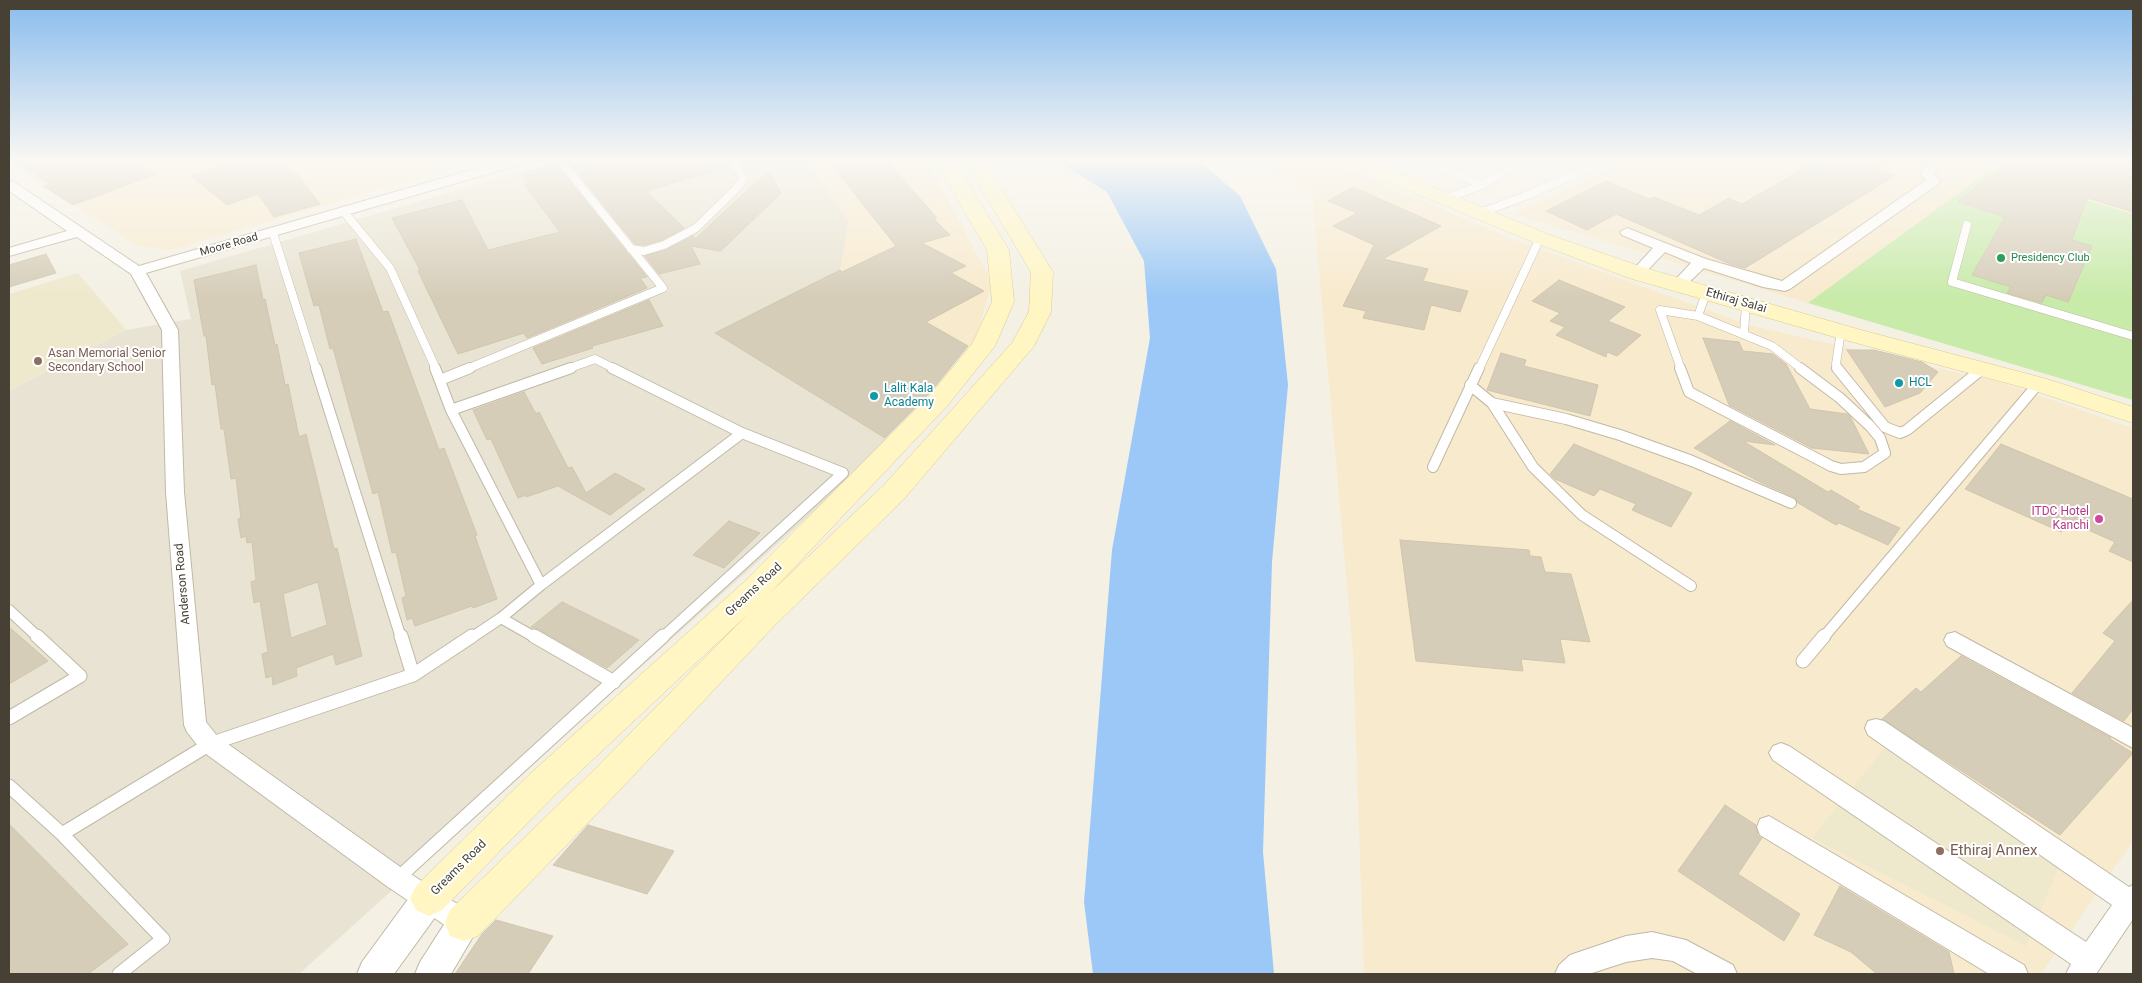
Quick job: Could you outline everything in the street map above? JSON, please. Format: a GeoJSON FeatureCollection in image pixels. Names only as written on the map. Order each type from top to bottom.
{"type":"FeatureCollection","features":[{"type":"Feature","properties":{"kind":"main road","name":"Greams Road"},"geometry":{"type":"LineString","coordinates":[[429,898],[544,783],[761,584],[938,400],[983,346],[1003,302],[998,250],[971,205]]}},
{"type":"Feature","properties":{"kind":"main road","name":"Greams Road"},"geometry":{"type":"LineString","coordinates":[[464,923],[611,776],[763,618],[894,492],[1022,346],[1040,312],[1042,272],[1001,205]]}},
{"type":"Feature","properties":{"kind":"main road","name":"Ethiraj Salai"},"geometry":{"type":"LineString","coordinates":[[1465,205],[1540,238],[1637,273],[2038,384],[2133,415]]}},
{"type":"Feature","properties":{"kind":"street","name":"Anderson Road"},"geometry":{"type":"LineString","coordinates":[[38,205],[137,271],[170,330],[175,492],[195,725],[210,744],[397,879],[429,898],[464,923]]}},
{"type":"Feature","properties":{"kind":"street","name":"Moore Road"},"geometry":{"type":"LineString","coordinates":[[137,271],[369,205]]}},
{"type":"Feature","properties":{"kind":"street"},"geometry":{"type":"LineString","coordinates":[[1627,232],[1701,262],[1763,282],[1785,286],[1899,205]]}},
{"type":"Feature","properties":{"kind":"street"},"geometry":{"type":"LineString","coordinates":[[9,252],[78,232]]}},
{"type":"Feature","properties":{"kind":"street"},"geometry":{"type":"LineString","coordinates":[[1637,273],[1663,246]]}},
{"type":"Feature","properties":{"kind":"street"},"geometry":{"type":"LineString","coordinates":[[1678,284],[1701,262]]}},
{"type":"Feature","properties":{"kind":"street"},"geometry":{"type":"LineString","coordinates":[[1955,640],[2133,739]]}},
{"type":"Feature","properties":{"kind":"street"},"geometry":{"type":"LineString","coordinates":[[1781,753],[2085,967],[2131,900],[1876,728]]}},
{"type":"Feature","properties":{"kind":"street"},"geometry":{"type":"LineString","coordinates":[[1769,827],[2014,974]]}},
{"type":"Feature","properties":{"kind":"street","name":"Greams Road"},"geometry":{"type":"LineString","coordinates":[[374,974],[429,898]]}},
{"type":"Feature","properties":{"kind":"street","name":"Greams Road"},"geometry":{"type":"LineString","coordinates":[[432,974],[464,923]]}},
{"type":"Feature","properties":{"kind":"street"},"geometry":{"type":"LineString","coordinates":[[1569,974],[1580,964],[1626,949],[1652,945],[1677,948],[1723,974]]}},
{"type":"Feature","properties":{"kind":"lane"},"geometry":{"type":"LineString","coordinates":[[440,380],[663,288],[596,205]]}},
{"type":"Feature","properties":{"kind":"lane"},"geometry":{"type":"LineString","coordinates":[[631,249],[644,251],[664,245],[696,228],[720,205]]}},
{"type":"Feature","properties":{"kind":"lane"},"geometry":{"type":"LineString","coordinates":[[1483,212],[1503,205]]}},
{"type":"Feature","properties":{"kind":"lane"},"geometry":{"type":"LineString","coordinates":[[344,212],[390,268],[440,380],[451,410],[541,585]]}},
{"type":"Feature","properties":{"kind":"lane"},"geometry":{"type":"LineString","coordinates":[[1967,225],[1952,282],[2133,336]]}},
{"type":"Feature","properties":{"kind":"lane"},"geometry":{"type":"LineString","coordinates":[[273,233],[413,675]]}},
{"type":"Feature","properties":{"kind":"lane"},"geometry":{"type":"LineString","coordinates":[[1433,467],[1540,238]]}},
{"type":"Feature","properties":{"kind":"lane"},"geometry":{"type":"LineString","coordinates":[[1698,316],[1706,293]]}},
{"type":"Feature","properties":{"kind":"lane"},"geometry":{"type":"LineString","coordinates":[[1744,333],[1746,304]]}},
{"type":"Feature","properties":{"kind":"lane"},"geometry":{"type":"LineString","coordinates":[[1660,310],[1664,310],[1698,316],[1744,333],[1772,346],[1840,398],[1870,426],[1880,438],[1885,453],[1864,467],[1841,469],[1830,466],[1689,392],[1659,313],[1660,310]]}},
{"type":"Feature","properties":{"kind":"lane"},"geometry":{"type":"LineString","coordinates":[[1841,331],[1837,368],[1885,427],[1892,431],[1900,432],[1907,430],[1982,369]]}},
{"type":"Feature","properties":{"kind":"lane"},"geometry":{"type":"LineString","coordinates":[[397,879],[843,473],[742,432],[595,359],[451,410]]}},
{"type":"Feature","properties":{"kind":"lane"},"geometry":{"type":"LineString","coordinates":[[1803,660],[2038,384]]}},
{"type":"Feature","properties":{"kind":"lane"},"geometry":{"type":"LineString","coordinates":[[1470,385],[1492,404],[1533,467],[1582,515],[1691,586]]}},
{"type":"Feature","properties":{"kind":"lane"},"geometry":{"type":"LineString","coordinates":[[1492,404],[1566,419],[1620,435],[1692,461],[1791,503]]}},
{"type":"Feature","properties":{"kind":"lane"},"geometry":{"type":"LineString","coordinates":[[62,834],[210,744],[413,675],[501,618],[541,585],[742,432]]}},
{"type":"Feature","properties":{"kind":"lane"},"geometry":{"type":"LineString","coordinates":[[9,610],[80,676],[9,718]]}},
{"type":"Feature","properties":{"kind":"lane"},"geometry":{"type":"LineString","coordinates":[[501,618],[614,682]]}},
{"type":"Feature","properties":{"kind":"lane"},"geometry":{"type":"LineString","coordinates":[[9,786],[62,834],[163,939],[119,974]]}},
{"type":"Feature","properties":{"kind":"shaded area"},"geometry":{"type":"Polygon","coordinates":[[[74,205],[327,205],[170,250],[137,246],[74,205]]]}},
{"type":"Feature","properties":{"kind":"shaded area"},"geometry":{"type":"Polygon","coordinates":[[[407,205],[838,205],[849,221],[840,270],[716,334],[891,442],[299,974],[9,974],[9,391],[126,330],[191,319],[180,271],[407,205]]]}},
{"type":"Feature","properties":{"kind":"shaded area"},"geometry":{"type":"Polygon","coordinates":[[[838,205],[951,205],[992,283],[973,349],[840,270],[849,221],[838,205]]]}},
{"type":"Feature","properties":{"kind":"shaded area"},"geometry":{"type":"Polygon","coordinates":[[[1313,205],[1433,205],[1515,240],[1748,325],[1999,382],[2133,428],[2133,841],[2041,974],[1364,974],[1353,653],[1313,205]]]}},
{"type":"Feature","properties":{"kind":"shaded area"},"geometry":{"type":"Polygon","coordinates":[[[1533,205],[1942,205],[1808,303],[1514,214],[1533,205]]]}},
{"type":"Feature","properties":{"kind":"shaded area"},"geometry":{"type":"Polygon","coordinates":[[[2103,205],[2133,205],[2133,214],[2103,205]]]}},
{"type":"Feature","properties":{"kind":"shaded area","name":"Asan Memorial Senior Secondary School"},"geometry":{"type":"Polygon","coordinates":[[[78,273],[126,330],[9,391],[9,294],[78,273]]]}},
{"type":"Feature","properties":{"kind":"shaded area","name":"Ethiraj Annex"},"geometry":{"type":"Polygon","coordinates":[[[1890,742],[2060,863],[2026,946],[1812,838],[1890,742]]]}},
{"type":"Feature","properties":{"kind":"green space","name":"Presidency Club"},"geometry":{"type":"Polygon","coordinates":[[[1942,205],[2103,205],[2133,214],[2133,400],[1808,303],[1942,205]]]}},
{"type":"Feature","properties":{"kind":"water"},"geometry":{"type":"Polygon","coordinates":[[[1114,205],[1244,205],[1276,269],[1288,385],[1272,562],[1263,852],[1274,974],[1093,974],[1084,902],[1112,550],[1150,338],[1144,261],[1114,205]]]}},
{"type":"Feature","properties":{"kind":"building"},"geometry":{"type":"Polygon","coordinates":[[[266,205],[317,205],[274,217],[266,205]]]}},
{"type":"Feature","properties":{"kind":"building"},"geometry":{"type":"Polygon","coordinates":[[[443,205],[465,205],[488,250],[560,232],[540,205],[589,205],[647,277],[640,278],[647,288],[527,338],[524,333],[458,354],[418,271],[420,270],[392,218],[443,205]]]}},
{"type":"Feature","properties":{"kind":"building"},"geometry":{"type":"Polygon","coordinates":[[[604,205],[660,205],[684,228],[662,240],[644,245],[635,244],[604,205]]]}},
{"type":"Feature","properties":{"kind":"building"},"geometry":{"type":"Polygon","coordinates":[[[732,205],[769,205],[720,251],[691,246],[700,264],[659,274],[645,256],[666,250],[693,236],[695,239],[732,205]]]}},
{"type":"Feature","properties":{"kind":"building","name":"Lalit Kala Academy"},"geometry":{"type":"Polygon","coordinates":[[[863,205],[925,205],[937,218],[933,218],[950,235],[922,243],[966,266],[951,273],[984,291],[926,322],[968,346],[929,394],[885,438],[715,333],[840,270],[842,272],[896,246],[863,205]]]}},
{"type":"Feature","properties":{"kind":"building"},"geometry":{"type":"Polygon","coordinates":[[[1337,205],[1393,205],[1441,226],[1383,259],[1428,269],[1423,281],[1468,291],[1460,312],[1431,305],[1424,330],[1363,318],[1366,311],[1343,306],[1374,245],[1333,226],[1357,213],[1337,205]]]}},
{"type":"Feature","properties":{"kind":"building"},"geometry":{"type":"Polygon","coordinates":[[[1558,205],[1674,205],[1699,215],[1717,205],[1847,205],[1745,268],[1730,264],[1616,214],[1587,230],[1546,211],[1558,205]]]}},
{"type":"Feature","properties":{"kind":"building"},"geometry":{"type":"Polygon","coordinates":[[[1967,205],[2085,205],[2072,240],[2092,246],[2068,302],[2046,295],[2042,303],[2007,293],[2011,287],[1972,275],[2005,217],[1967,205]]]}},
{"type":"Feature","properties":{"kind":"building"},"geometry":{"type":"Polygon","coordinates":[[[2110,205],[2133,205],[2133,212],[2110,205]]]}},
{"type":"Feature","properties":{"kind":"building"},"geometry":{"type":"Polygon","coordinates":[[[356,239],[383,312],[388,311],[439,450],[444,448],[477,535],[475,536],[497,599],[415,626],[412,618],[407,620],[402,598],[406,596],[396,552],[392,553],[378,492],[373,494],[333,348],[330,349],[319,305],[314,306],[299,253],[356,239]]]}},
{"type":"Feature","properties":{"kind":"building"},"geometry":{"type":"Polygon","coordinates":[[[46,254],[56,273],[9,287],[9,265],[46,254]]]}},
{"type":"Feature","properties":{"kind":"building"},"geometry":{"type":"Polygon","coordinates":[[[256,265],[275,345],[277,344],[285,385],[288,384],[299,437],[306,434],[334,549],[337,548],[362,656],[336,665],[333,654],[296,668],[297,676],[273,685],[272,676],[266,678],[262,654],[268,652],[260,601],[254,603],[251,582],[256,580],[252,542],[247,543],[246,536],[241,538],[238,519],[241,518],[236,478],[231,479],[224,429],[221,429],[215,384],[212,385],[206,336],[204,336],[194,280],[256,265]],[[318,582],[283,594],[291,638],[327,625],[318,582]]]}},
{"type":"Feature","properties":{"kind":"building"},"geometry":{"type":"Polygon","coordinates":[[[1559,280],[1625,307],[1608,321],[1641,335],[1617,356],[1607,352],[1606,357],[1556,335],[1565,327],[1550,321],[1560,313],[1532,301],[1559,280]]]}},
{"type":"Feature","properties":{"kind":"building"},"geometry":{"type":"Polygon","coordinates":[[[649,300],[663,326],[592,346],[593,348],[542,364],[533,348],[649,300]]]}},
{"type":"Feature","properties":{"kind":"building"},"geometry":{"type":"Polygon","coordinates":[[[1703,338],[1739,342],[1743,351],[1773,354],[1786,364],[1810,409],[1850,416],[1869,454],[1812,448],[1729,405],[1703,338]]]}},
{"type":"Feature","properties":{"kind":"building","name":"HCL"},"geometry":{"type":"Polygon","coordinates":[[[1847,350],[1874,350],[1922,362],[1938,372],[1920,393],[1885,407],[1847,350]]]}},
{"type":"Feature","properties":{"kind":"building"},"geometry":{"type":"Polygon","coordinates":[[[1501,353],[1526,360],[1524,366],[1598,385],[1590,416],[1487,390],[1501,353]]]}},
{"type":"Feature","properties":{"kind":"building"},"geometry":{"type":"Polygon","coordinates":[[[524,392],[536,414],[539,412],[568,468],[572,467],[586,493],[615,473],[645,489],[610,515],[558,486],[518,498],[491,439],[487,440],[473,410],[524,392]]]}},
{"type":"Feature","properties":{"kind":"building"},"geometry":{"type":"Polygon","coordinates":[[[1730,421],[1775,445],[1743,441],[1828,492],[1831,490],[1860,507],[1857,509],[1900,528],[1888,545],[1839,523],[1836,525],[1798,503],[1794,497],[1762,483],[1694,448],[1730,421]]]}},
{"type":"Feature","properties":{"kind":"building"},"geometry":{"type":"Polygon","coordinates":[[[1574,444],[1692,493],[1671,527],[1632,510],[1636,504],[1600,489],[1594,496],[1555,479],[1550,474],[1574,444]]]}},
{"type":"Feature","properties":{"kind":"building"},"geometry":{"type":"Polygon","coordinates":[[[2001,444],[2133,499],[2133,562],[2109,551],[2115,542],[2068,521],[2061,532],[1965,489],[2001,444]]]}},
{"type":"Feature","properties":{"kind":"building"},"geometry":{"type":"Polygon","coordinates":[[[729,521],[760,533],[724,568],[693,555],[729,521]]]}},
{"type":"Feature","properties":{"kind":"building"},"geometry":{"type":"Polygon","coordinates":[[[1400,540],[1529,550],[1530,556],[1541,557],[1545,572],[1571,574],[1590,642],[1560,639],[1565,663],[1521,659],[1523,671],[1416,661],[1400,540]]]}},
{"type":"Feature","properties":{"kind":"building"},"geometry":{"type":"Polygon","coordinates":[[[2133,600],[2133,709],[2124,721],[2072,693],[2115,641],[2103,633],[2133,600]]]}},
{"type":"Feature","properties":{"kind":"building"},"geometry":{"type":"Polygon","coordinates":[[[562,602],[639,640],[607,668],[538,629],[531,627],[562,602]]]}},
{"type":"Feature","properties":{"kind":"building"},"geometry":{"type":"Polygon","coordinates":[[[9,627],[48,661],[9,684],[9,627]]]}},
{"type":"Feature","properties":{"kind":"building"},"geometry":{"type":"Polygon","coordinates":[[[1961,656],[2111,738],[2133,753],[2060,835],[1882,719],[1916,688],[1921,692],[1961,656]]]}},
{"type":"Feature","properties":{"kind":"building"},"geometry":{"type":"Polygon","coordinates":[[[1725,805],[1756,825],[1758,836],[1762,838],[1738,874],[1800,914],[1784,941],[1678,871],[1725,805]]]}},
{"type":"Feature","properties":{"kind":"building"},"geometry":{"type":"Polygon","coordinates":[[[9,824],[128,944],[88,974],[9,974],[9,824]]]}},
{"type":"Feature","properties":{"kind":"building"},"geometry":{"type":"Polygon","coordinates":[[[588,825],[674,851],[647,894],[553,865],[588,825]]]}},
{"type":"Feature","properties":{"kind":"building"},"geometry":{"type":"Polygon","coordinates":[[[1840,886],[1949,952],[1954,974],[1877,974],[1851,952],[1814,935],[1840,886]]]}},
{"type":"Feature","properties":{"kind":"building"},"geometry":{"type":"Polygon","coordinates":[[[496,920],[553,936],[528,974],[455,974],[482,934],[496,920]]]}},
{"type":"Feature","properties":{"kind":"place","name":"Presidency Club"},"geometry":{"type":"Point","coordinates":[2001,258]}},
{"type":"Feature","properties":{"kind":"place","name":"Asan Memorial Senior Secondary School"},"geometry":{"type":"Point","coordinates":[38,361]}},
{"type":"Feature","properties":{"kind":"place","name":"HCL"},"geometry":{"type":"Point","coordinates":[1899,383]}},
{"type":"Feature","properties":{"kind":"place","name":"Lalit Kala Academy"},"geometry":{"type":"Point","coordinates":[874,396]}},
{"type":"Feature","properties":{"kind":"place","name":"ITDC Hotel Kanchi"},"geometry":{"type":"Point","coordinates":[2099,519]}},
{"type":"Feature","properties":{"kind":"place","name":"Ethiraj Annex"},"geometry":{"type":"Point","coordinates":[1940,851]}}]}
